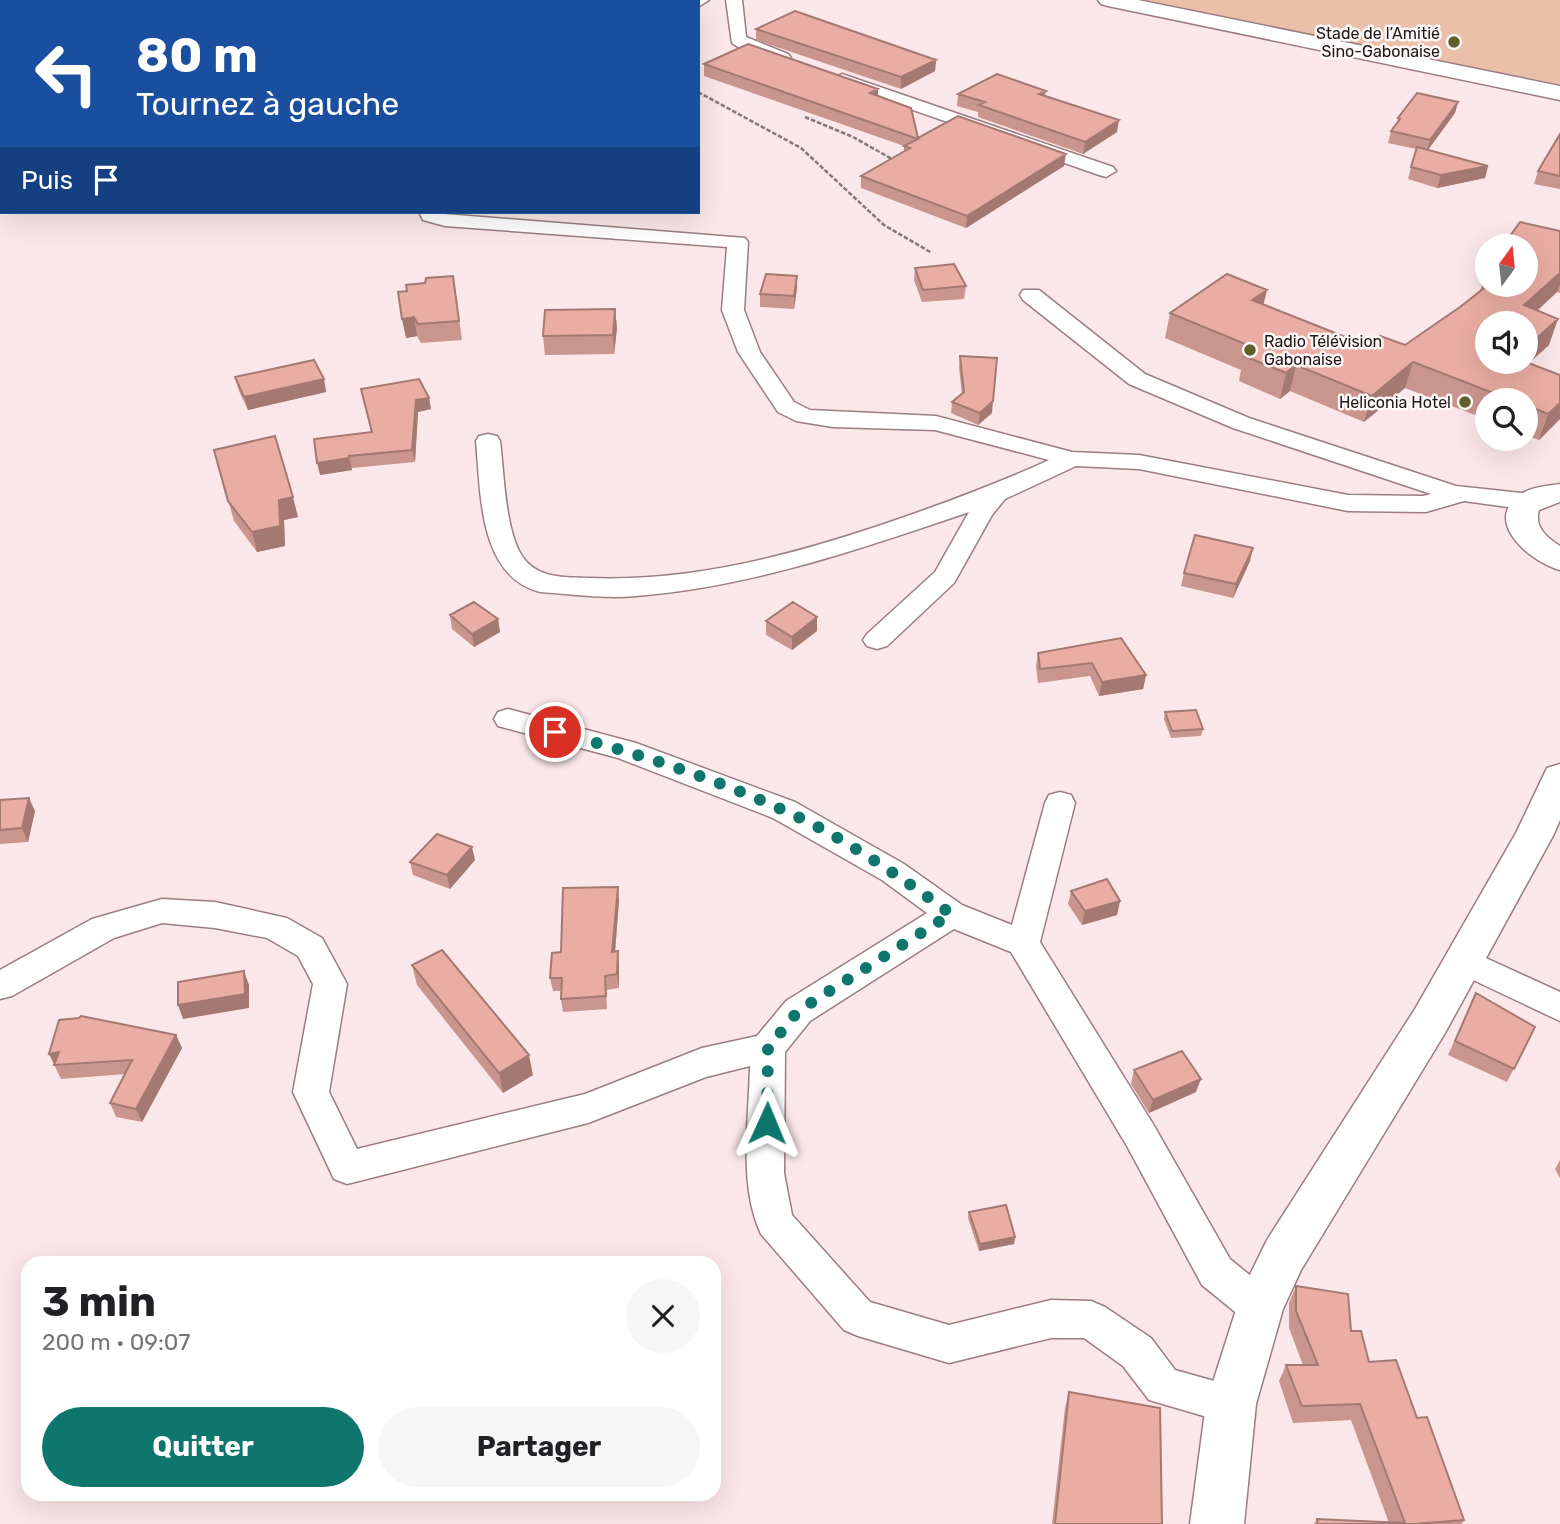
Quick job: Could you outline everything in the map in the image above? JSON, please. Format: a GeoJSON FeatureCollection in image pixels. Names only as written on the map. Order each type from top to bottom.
{"type":"FeatureCollection","features":[{"type":"Feature","properties":{"kind":"street"},"geometry":{"type":"LineString","coordinates":[[734,0],[738,39],[748,46],[801,64]]}},
{"type":"Feature","properties":{"kind":"street"},"geometry":{"type":"LineString","coordinates":[[1108,0],[1560,93]]}},
{"type":"Feature","properties":{"kind":"street"},"geometry":{"type":"LineString","coordinates":[[827,74],[1107,170]]}},
{"type":"Feature","properties":{"kind":"street"},"geometry":{"type":"LineString","coordinates":[[430,214],[445,220],[738,242],[733,310],[749,352],[786,407],[804,415],[833,420],[936,423],[1072,459],[1109,458],[1139,462],[1348,503],[1426,503],[1457,493]]}},
{"type":"Feature","properties":{"kind":"street"},"geometry":{"type":"LineString","coordinates":[[1031,295],[1137,379],[1241,424],[1525,512]]}},
{"type":"Feature","properties":{"kind":"street"},"geometry":{"type":"LineString","coordinates":[[488,441],[496,516],[510,560],[540,583],[634,588],[727,575],[821,554],[996,494],[1072,459]]}},
{"type":"Feature","properties":{"kind":"street"},"geometry":{"type":"LineString","coordinates":[[1525,512],[1541,496],[1560,493]]}},
{"type":"Feature","properties":{"kind":"street"},"geometry":{"type":"LineString","coordinates":[[877,640],[945,577],[981,513],[996,494]]}},
{"type":"Feature","properties":{"kind":"street"},"geometry":{"type":"LineString","coordinates":[[1525,512],[1532,543],[1558,562]]}},
{"type":"Feature","properties":{"kind":"street"},"geometry":{"type":"LineString","coordinates":[[508,719],[626,750],[784,810],[894,872],[951,914],[1023,943],[1140,1135],[1216,1272],[1259,1307]]}},
{"type":"Feature","properties":{"kind":"street"},"geometry":{"type":"LineString","coordinates":[[1217,1524],[1231,1404],[1259,1307],[1284,1255],[1430,1021],[1559,785]]}},
{"type":"Feature","properties":{"kind":"street"},"geometry":{"type":"LineString","coordinates":[[1023,943],[1060,803]]}},
{"type":"Feature","properties":{"kind":"street"},"geometry":{"type":"LineString","coordinates":[[0,986],[104,928],[162,911],[215,915],[275,927],[310,947],[330,984],[311,1092],[347,1168],[588,1108],[702,1063],[768,1048]]}},
{"type":"Feature","properties":{"kind":"street"},"geometry":{"type":"LineString","coordinates":[[951,914],[798,1011],[768,1048],[766,1173],[774,1222],[858,1317],[949,1344],[1051,1319],[1091,1320],[1137,1352],[1163,1386],[1231,1404]]}},
{"type":"Feature","properties":{"kind":"street"},"geometry":{"type":"LineString","coordinates":[[1464,961],[1560,1007]]}},
{"type":"Feature","properties":{"kind":"path"},"geometry":{"type":"LineString","coordinates":[[700,93],[801,148],[884,225],[932,253]]}},
{"type":"Feature","properties":{"kind":"path"},"geometry":{"type":"LineString","coordinates":[[805,117],[853,137],[892,159]]}},
{"type":"Feature","properties":{"kind":"shaded area","name":"Stade de l’Amitié Sino-Gabonaise"},"geometry":{"type":"Polygon","coordinates":[[[1134,0],[1560,0],[1560,85],[1134,0]]]}},
{"type":"Feature","properties":{"kind":"building"},"geometry":{"type":"Polygon","coordinates":[[[795,11],[936,60],[901,77],[756,29],[795,11]]]}},
{"type":"Feature","properties":{"kind":"building"},"geometry":{"type":"Polygon","coordinates":[[[748,44],[878,89],[870,93],[911,108],[918,138],[958,116],[1066,154],[967,216],[861,176],[910,148],[904,146],[918,139],[704,64],[748,44]]]}},
{"type":"Feature","properties":{"kind":"building"},"geometry":{"type":"Polygon","coordinates":[[[997,74],[1046,91],[1039,94],[1119,120],[1085,142],[979,105],[985,102],[958,94],[997,74]]]}},
{"type":"Feature","properties":{"kind":"building"},"geometry":{"type":"Polygon","coordinates":[[[1417,93],[1458,102],[1430,140],[1391,131],[1417,93]]]}},
{"type":"Feature","properties":{"kind":"building"},"geometry":{"type":"Polygon","coordinates":[[[1560,134],[1560,176],[1538,171],[1560,134]]]}},
{"type":"Feature","properties":{"kind":"building"},"geometry":{"type":"Polygon","coordinates":[[[1417,147],[1488,166],[1441,175],[1411,167],[1417,147]]]}},
{"type":"Feature","properties":{"kind":"building"},"geometry":{"type":"Polygon","coordinates":[[[1520,222],[1560,231],[1560,273],[1538,293],[1538,234],[1511,234],[1520,222]]]}},
{"type":"Feature","properties":{"kind":"building"},"geometry":{"type":"Polygon","coordinates":[[[954,264],[966,286],[923,290],[915,268],[954,264]]]}},
{"type":"Feature","properties":{"kind":"building"},"geometry":{"type":"Polygon","coordinates":[[[766,274],[797,276],[794,296],[760,294],[766,274]]]}},
{"type":"Feature","properties":{"kind":"building"},"geometry":{"type":"Polygon","coordinates":[[[1227,274],[1267,290],[1252,300],[1368,346],[1380,336],[1405,345],[1475,295],[1475,298],[1532,298],[1524,305],[1558,319],[1538,337],[1538,311],[1475,311],[1475,374],[1538,374],[1538,367],[1560,375],[1560,403],[1548,414],[1538,410],[1538,388],[1480,388],[1413,362],[1372,396],[1296,365],[1286,373],[1244,356],[1255,348],[1170,313],[1227,274]]]}},
{"type":"Feature","properties":{"kind":"building"},"geometry":{"type":"Polygon","coordinates":[[[453,276],[459,321],[418,324],[414,317],[402,319],[398,292],[407,291],[406,285],[425,283],[426,278],[453,276]]]}},
{"type":"Feature","properties":{"kind":"building"},"geometry":{"type":"Polygon","coordinates":[[[615,309],[613,335],[543,336],[545,310],[615,309]]]}},
{"type":"Feature","properties":{"kind":"building"},"geometry":{"type":"Polygon","coordinates":[[[960,356],[997,358],[993,401],[980,413],[952,402],[964,392],[960,356]]]}},
{"type":"Feature","properties":{"kind":"building"},"geometry":{"type":"Polygon","coordinates":[[[314,360],[324,379],[244,397],[235,377],[314,360]]]}},
{"type":"Feature","properties":{"kind":"building"},"geometry":{"type":"Polygon","coordinates":[[[419,379],[429,398],[416,400],[412,450],[349,456],[317,463],[314,439],[372,432],[361,389],[419,379]]]}},
{"type":"Feature","properties":{"kind":"building"},"geometry":{"type":"Polygon","coordinates":[[[275,436],[293,497],[279,500],[280,526],[252,532],[228,501],[214,450],[275,436]]]}},
{"type":"Feature","properties":{"kind":"building"},"geometry":{"type":"Polygon","coordinates":[[[1195,535],[1253,548],[1236,584],[1184,573],[1195,535]]]}},
{"type":"Feature","properties":{"kind":"building"},"geometry":{"type":"Polygon","coordinates":[[[474,602],[498,619],[472,634],[450,615],[474,602]]]}},
{"type":"Feature","properties":{"kind":"building"},"geometry":{"type":"Polygon","coordinates":[[[793,602],[817,617],[792,637],[766,621],[793,602]]]}},
{"type":"Feature","properties":{"kind":"building"},"geometry":{"type":"Polygon","coordinates":[[[1121,638],[1146,675],[1102,682],[1092,663],[1040,669],[1038,653],[1121,638]]]}},
{"type":"Feature","properties":{"kind":"building"},"geometry":{"type":"Polygon","coordinates":[[[1196,710],[1203,729],[1172,731],[1165,712],[1196,710]]]}},
{"type":"Feature","properties":{"kind":"building"},"geometry":{"type":"Polygon","coordinates":[[[29,798],[22,828],[0,830],[0,800],[29,798]]]}},
{"type":"Feature","properties":{"kind":"building"},"geometry":{"type":"Polygon","coordinates":[[[437,834],[472,847],[447,875],[410,862],[437,834]]]}},
{"type":"Feature","properties":{"kind":"building"},"geometry":{"type":"Polygon","coordinates":[[[1107,879],[1120,901],[1085,911],[1071,891],[1107,879]]]}},
{"type":"Feature","properties":{"kind":"building"},"geometry":{"type":"Polygon","coordinates":[[[618,887],[612,952],[618,951],[617,974],[605,976],[606,996],[561,999],[562,978],[550,978],[552,953],[561,952],[563,888],[618,887]]]}},
{"type":"Feature","properties":{"kind":"building"},"geometry":{"type":"Polygon","coordinates":[[[442,950],[529,1055],[499,1073],[412,965],[442,950]]]}},
{"type":"Feature","properties":{"kind":"building"},"geometry":{"type":"Polygon","coordinates":[[[244,971],[245,994],[178,1005],[178,982],[244,971]]]}},
{"type":"Feature","properties":{"kind":"building"},"geometry":{"type":"Polygon","coordinates":[[[1476,993],[1535,1027],[1514,1069],[1455,1041],[1476,993]]]}},
{"type":"Feature","properties":{"kind":"building"},"geometry":{"type":"Polygon","coordinates":[[[81,1016],[176,1035],[136,1109],[110,1103],[132,1060],[54,1065],[59,1052],[49,1054],[59,1020],[81,1016]]]}},
{"type":"Feature","properties":{"kind":"building"},"geometry":{"type":"Polygon","coordinates":[[[1182,1051],[1201,1079],[1153,1100],[1134,1070],[1182,1051]]]}},
{"type":"Feature","properties":{"kind":"building"},"geometry":{"type":"Polygon","coordinates":[[[1006,1205],[1015,1237],[980,1244],[969,1212],[1006,1205]]]}},
{"type":"Feature","properties":{"kind":"building"},"geometry":{"type":"Polygon","coordinates":[[[1296,1286],[1348,1294],[1351,1331],[1361,1331],[1369,1362],[1396,1360],[1417,1418],[1427,1417],[1464,1520],[1414,1524],[1318,1524],[1317,1519],[1405,1523],[1360,1404],[1302,1406],[1286,1365],[1318,1365],[1296,1311],[1296,1286]]]}},
{"type":"Feature","properties":{"kind":"building"},"geometry":{"type":"Polygon","coordinates":[[[1069,1392],[1160,1408],[1162,1524],[1055,1524],[1069,1392]]]}},
{"type":"Feature","properties":{"kind":"place","name":"Stade de l’Amitié Sino-Gabonaise"},"geometry":{"type":"Point","coordinates":[1454,42]}},
{"type":"Feature","properties":{"kind":"place","name":"Radio Télévision Gabonaise"},"geometry":{"type":"Point","coordinates":[1250,350]}},
{"type":"Feature","properties":{"kind":"place","name":"Heliconia Hotel"},"geometry":{"type":"Point","coordinates":[1465,402]}},
{"type":"Feature","properties":{"kind":"route"},"geometry":{"type":"LineString","coordinates":[[555,732],[626,750],[784,810],[894,872],[951,914],[798,1011],[768,1048],[767,1123]]}}]}
